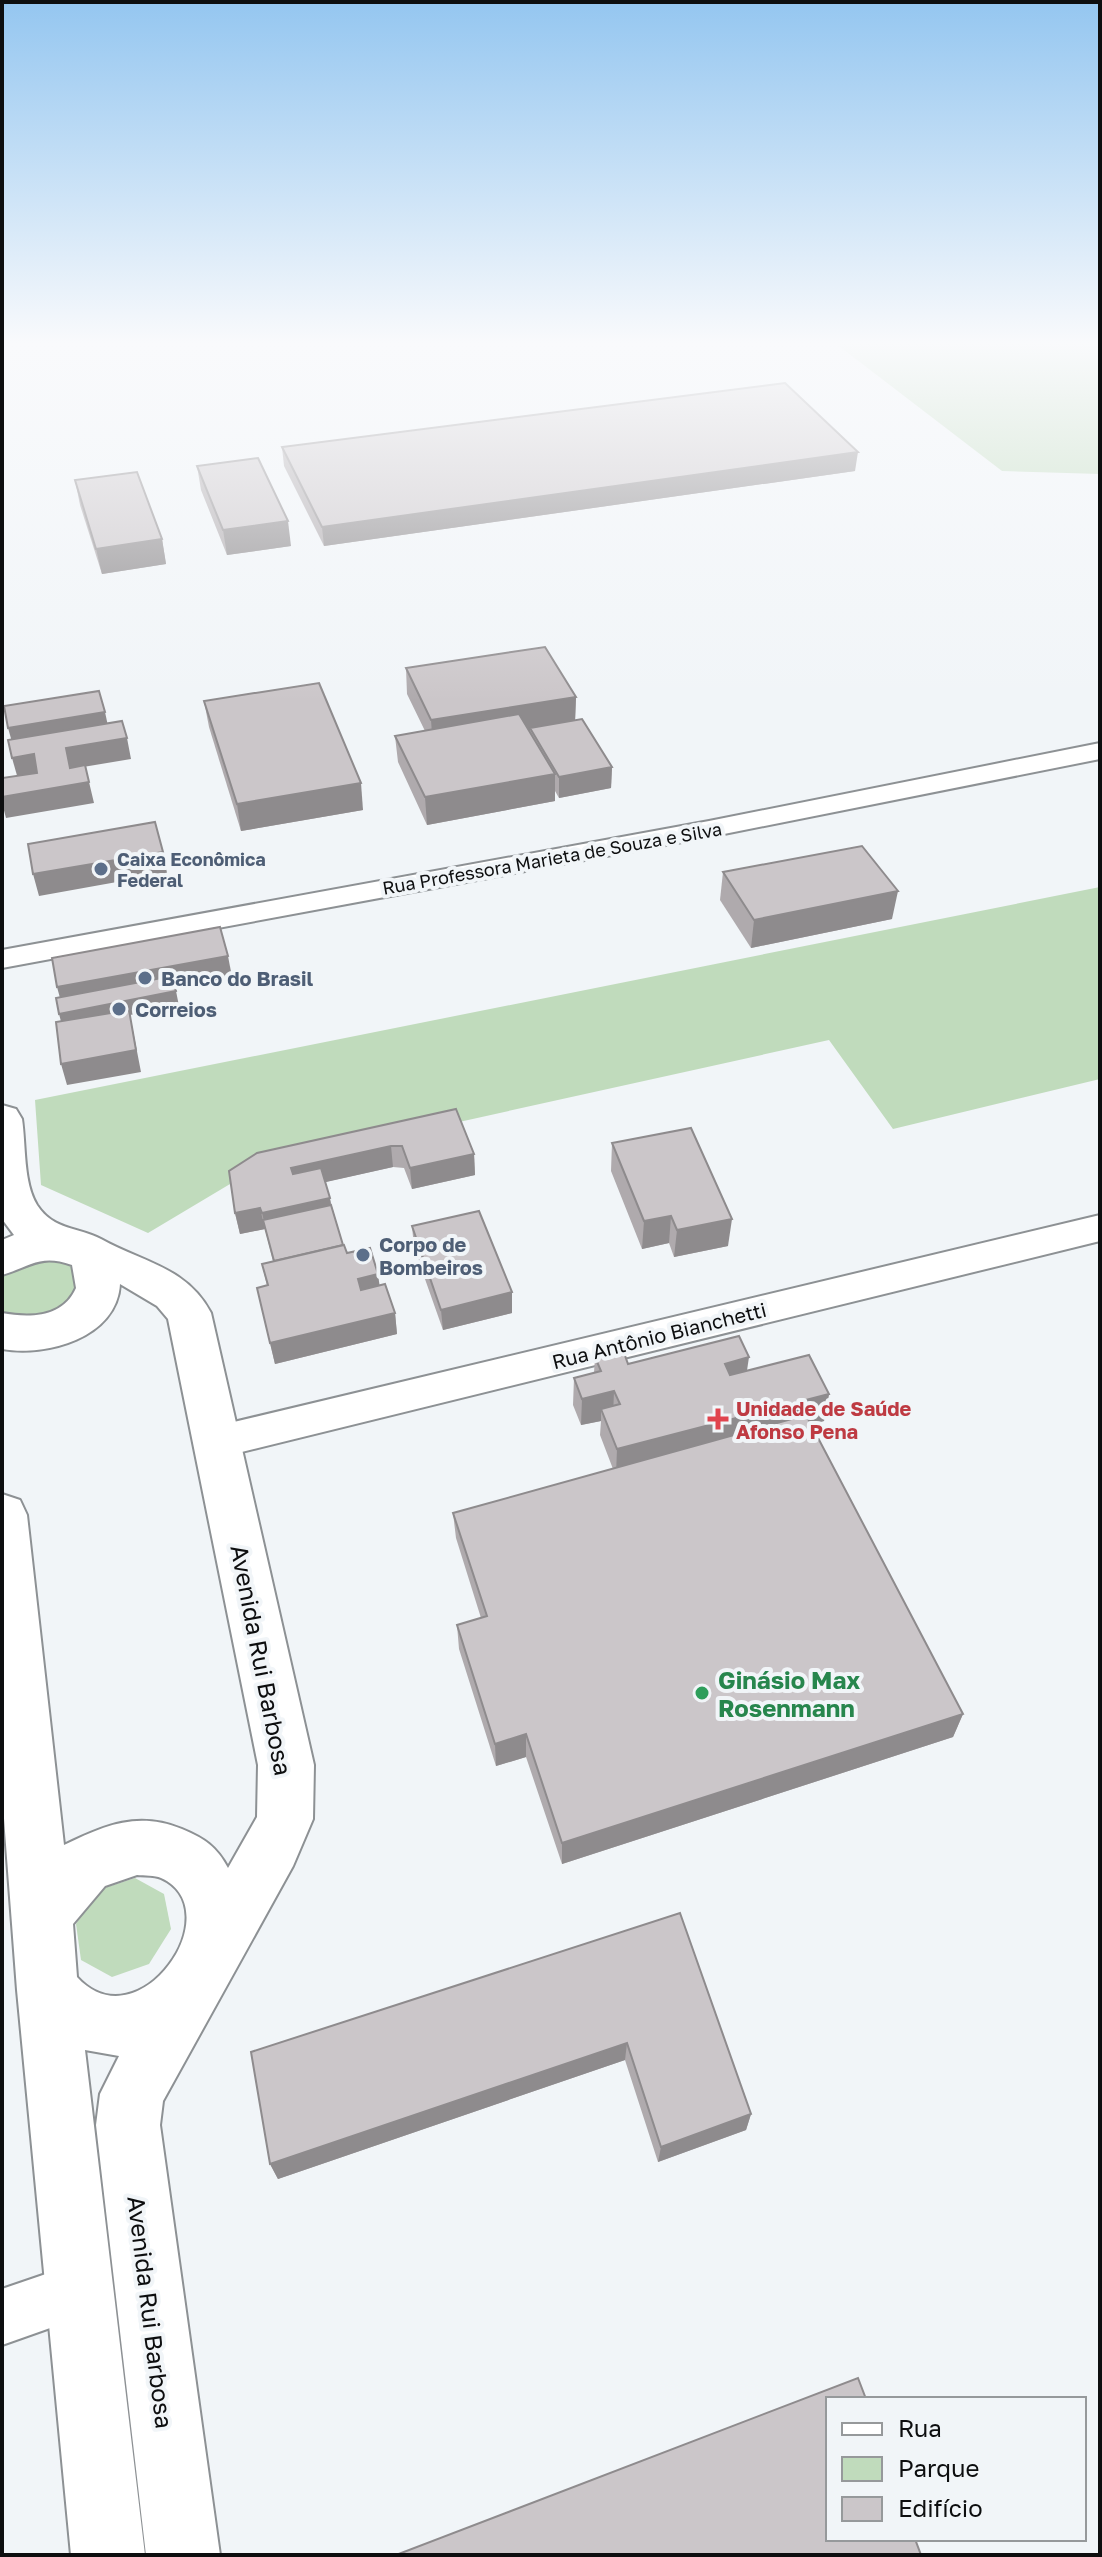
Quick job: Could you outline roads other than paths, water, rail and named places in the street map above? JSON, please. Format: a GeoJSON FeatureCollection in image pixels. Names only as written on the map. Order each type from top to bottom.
{"type":"FeatureCollection","features":[{"type":"Feature","properties":{"kind":"main road","name":"Avenida Rui Barbosa"},"geometry":{"type":"LineString","coordinates":[[2,1119],[12,1192],[19,1213],[36,1230],[164,1285],[179,1297],[195,1336],[280,1735],[288,1792],[285,1819],[273,1846],[132,2094],[128,2125],[183,2555]]}},
{"type":"Feature","properties":{"kind":"main road"},"geometry":{"type":"LineString","coordinates":[[2,1259],[33,1244],[73,1247],[98,1266],[100,1285],[92,1305],[59,1329],[35,1335],[2,1331]]}},
{"type":"Feature","properties":{"kind":"main road"},"geometry":{"type":"LineString","coordinates":[[2,1515],[15,1786],[43,1919],[47,1990],[108,2555]]}},
{"type":"Feature","properties":{"kind":"main road"},"geometry":{"type":"LineString","coordinates":[[43,1919],[59,1891],[82,1868],[110,1852],[157,1847],[178,1854],[196,1866],[208,1884],[216,1905],[217,1929],[200,1971],[154,2017],[112,2027],[74,2017],[58,2005],[47,1990]]}},
{"type":"Feature","properties":{"kind":"street","name":"Rua Professora Marieta de Souza e Silva"},"geometry":{"type":"LineString","coordinates":[[2,959],[724,826],[1100,751]]}},
{"type":"Feature","properties":{"kind":"street","name":"Rua Antônio Bianchetti"},"geometry":{"type":"LineString","coordinates":[[217,1442],[1100,1228]]}},
{"type":"Feature","properties":{"kind":"street"},"geometry":{"type":"LineString","coordinates":[[2,2317],[81,2290]]}},
{"type":"Feature","properties":{"kind":"place","name":"Caixa Econômica Federal"},"geometry":{"type":"Point","coordinates":[101,869]}},
{"type":"Feature","properties":{"kind":"place","name":"Banco do Brasil"},"geometry":{"type":"Point","coordinates":[145,978]}},
{"type":"Feature","properties":{"kind":"place","name":"Correios"},"geometry":{"type":"Point","coordinates":[119,1009]}},
{"type":"Feature","properties":{"kind":"place","name":"Corpo de Bombeiros"},"geometry":{"type":"Point","coordinates":[363,1255]}},
{"type":"Feature","properties":{"kind":"place","name":"Unidade de Saúde Afonso Pena"},"geometry":{"type":"Point","coordinates":[718,1419]}},
{"type":"Feature","properties":{"kind":"place","name":"Ginásio Max Rosenmann"},"geometry":{"type":"Point","coordinates":[702,1693]}}]}
